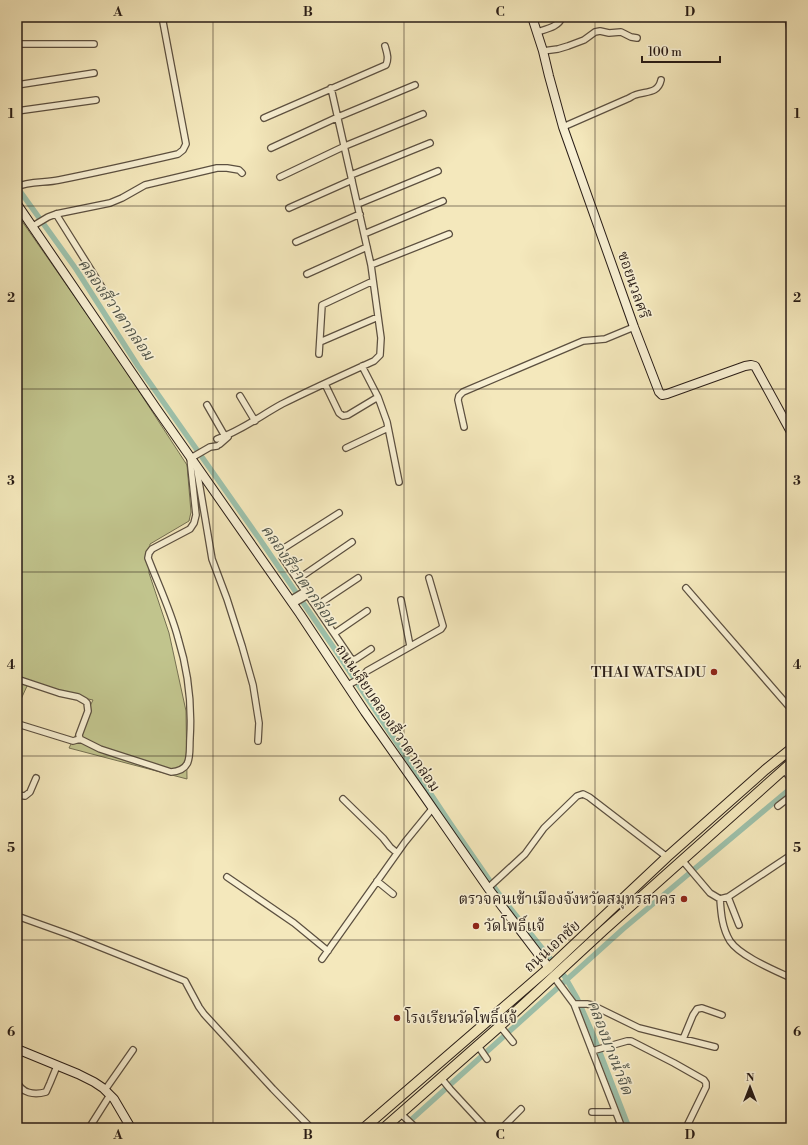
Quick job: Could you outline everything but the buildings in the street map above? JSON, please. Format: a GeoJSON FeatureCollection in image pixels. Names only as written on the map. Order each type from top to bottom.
{"type":"FeatureCollection","features":[{"type":"Feature","properties":{"kind":"main road","name":"ถนนเอกชัย"},"geometry":{"type":"LineString","coordinates":[[384,1128],[445,1084],[483,1054],[502,1029],[567,958],[667,857],[791,749]]}},
{"type":"Feature","properties":{"kind":"main road","name":"ถนนเอกชัย"},"geometry":{"type":"LineString","coordinates":[[567,958],[684,862],[791,763]]}},
{"type":"Feature","properties":{"kind":"main road"},"geometry":{"type":"LineString","coordinates":[[755,780],[762,789]]}},
{"type":"Feature","properties":{"kind":"main road","name":"ถนนเอกชัย"},"geometry":{"type":"LineString","coordinates":[[364,1128],[554,973]]}},
{"type":"Feature","properties":{"kind":"street","name":"ซอยนวลศรี"},"geometry":{"type":"LineString","coordinates":[[532,17],[543,51],[563,127],[659,392],[662,395],[667,394],[745,366],[755,366],[791,432]]}},
{"type":"Feature","properties":{"kind":"street"},"geometry":{"type":"LineString","coordinates":[[537,32],[560,23],[562,17]]}},
{"type":"Feature","properties":{"kind":"street"},"geometry":{"type":"LineString","coordinates":[[788,17],[791,37]]}},
{"type":"Feature","properties":{"kind":"street"},"geometry":{"type":"LineString","coordinates":[[19,186],[57,181],[178,154],[183,150],[186,144],[163,22]]}},
{"type":"Feature","properties":{"kind":"street"},"geometry":{"type":"LineString","coordinates":[[543,51],[568,46],[584,40],[595,32],[600,31],[609,33],[621,32],[637,38]]}},
{"type":"Feature","properties":{"kind":"street"},"geometry":{"type":"LineString","coordinates":[[17,44],[94,44]]}},
{"type":"Feature","properties":{"kind":"street"},"geometry":{"type":"LineString","coordinates":[[264,118],[386,65],[388,56],[385,46]]}},
{"type":"Feature","properties":{"kind":"street"},"geometry":{"type":"LineString","coordinates":[[17,84],[94,73]]}},
{"type":"Feature","properties":{"kind":"street"},"geometry":{"type":"LineString","coordinates":[[563,127],[633,95],[644,94],[658,88],[661,80]]}},
{"type":"Feature","properties":{"kind":"street"},"geometry":{"type":"LineString","coordinates":[[271,148],[338,117],[415,85]]}},
{"type":"Feature","properties":{"kind":"street"},"geometry":{"type":"LineString","coordinates":[[18,724],[73,741],[80,739],[100,749],[171,772],[179,771],[188,764],[191,726],[188,684],[184,661],[178,636],[148,558],[152,549],[190,529],[194,523],[196,514],[190,457],[210,447],[281,405],[374,361],[380,355],[381,338],[371,265],[331,88]]}},
{"type":"Feature","properties":{"kind":"street"},"geometry":{"type":"LineString","coordinates":[[17,110],[96,100]]}},
{"type":"Feature","properties":{"kind":"street"},"geometry":{"type":"LineString","coordinates":[[280,177],[345,146],[423,114]]}},
{"type":"Feature","properties":{"kind":"street"},"geometry":{"type":"LineString","coordinates":[[289,208],[352,177],[430,143]]}},
{"type":"Feature","properties":{"kind":"street"},"geometry":{"type":"LineString","coordinates":[[36,224],[56,214],[110,203],[145,186],[217,168],[239,170],[242,173]]}},
{"type":"Feature","properties":{"kind":"street"},"geometry":{"type":"LineString","coordinates":[[358,204],[438,171]]}},
{"type":"Feature","properties":{"kind":"street"},"geometry":{"type":"LineString","coordinates":[[364,234],[443,200]]}},
{"type":"Feature","properties":{"kind":"street","name":"ถนนเลียบคลองสี่วาตากล่อม"},"geometry":{"type":"LineString","coordinates":[[17,204],[36,224],[190,457],[294,601],[351,684],[365,712],[432,809],[554,973]]}},
{"type":"Feature","properties":{"kind":"street"},"geometry":{"type":"LineString","coordinates":[[56,214],[103,289]]}},
{"type":"Feature","properties":{"kind":"street"},"geometry":{"type":"LineString","coordinates":[[296,242],[360,214]]}},
{"type":"Feature","properties":{"kind":"street"},"geometry":{"type":"LineString","coordinates":[[371,265],[449,234]]}},
{"type":"Feature","properties":{"kind":"street"},"geometry":{"type":"LineString","coordinates":[[308,274],[367,247]]}},
{"type":"Feature","properties":{"kind":"street"},"geometry":{"type":"LineString","coordinates":[[319,354],[322,305],[373,282]]}},
{"type":"Feature","properties":{"kind":"street"},"geometry":{"type":"LineString","coordinates":[[320,342],[378,317]]}},
{"type":"Feature","properties":{"kind":"street"},"geometry":{"type":"LineString","coordinates":[[464,427],[458,400],[459,396],[463,392],[583,341],[605,339],[634,326]]}},
{"type":"Feature","properties":{"kind":"street"},"geometry":{"type":"LineString","coordinates":[[362,366],[378,398],[388,428],[399,482]]}},
{"type":"Feature","properties":{"kind":"street"},"geometry":{"type":"LineString","coordinates":[[325,384],[339,413],[343,416],[378,398]]}},
{"type":"Feature","properties":{"kind":"street"},"geometry":{"type":"LineString","coordinates":[[240,396],[255,421]]}},
{"type":"Feature","properties":{"kind":"street"},"geometry":{"type":"LineString","coordinates":[[207,405],[227,436]]}},
{"type":"Feature","properties":{"kind":"street"},"geometry":{"type":"LineString","coordinates":[[346,448],[388,428]]}},
{"type":"Feature","properties":{"kind":"street"},"geometry":{"type":"LineString","coordinates":[[196,465],[212,558],[227,599],[253,685],[259,723],[258,741]]}},
{"type":"Feature","properties":{"kind":"street"},"geometry":{"type":"LineString","coordinates":[[339,513],[284,548],[282,557],[298,579],[304,595],[316,606],[352,660],[371,649]]}},
{"type":"Feature","properties":{"kind":"street"},"geometry":{"type":"LineString","coordinates":[[298,579],[352,542]]}},
{"type":"Feature","properties":{"kind":"street"},"geometry":{"type":"LineString","coordinates":[[316,606],[358,578]]}},
{"type":"Feature","properties":{"kind":"street"},"geometry":{"type":"LineString","coordinates":[[351,684],[361,678],[366,671],[441,629],[443,626],[429,578]]}},
{"type":"Feature","properties":{"kind":"street"},"geometry":{"type":"LineString","coordinates":[[686,588],[791,709]]}},
{"type":"Feature","properties":{"kind":"street"},"geometry":{"type":"LineString","coordinates":[[294,601],[304,595]]}},
{"type":"Feature","properties":{"kind":"street"},"geometry":{"type":"LineString","coordinates":[[401,600],[410,646]]}},
{"type":"Feature","properties":{"kind":"street"},"geometry":{"type":"LineString","coordinates":[[335,633],[367,611]]}},
{"type":"Feature","properties":{"kind":"street"},"geometry":{"type":"LineString","coordinates":[[17,679],[59,693],[78,697],[85,701],[87,703],[88,710],[79,735],[80,739]]}},
{"type":"Feature","properties":{"kind":"street"},"geometry":{"type":"LineString","coordinates":[[784,770],[791,779]]}},
{"type":"Feature","properties":{"kind":"street"},"geometry":{"type":"LineString","coordinates":[[17,795],[25,796],[30,792],[36,778]]}},
{"type":"Feature","properties":{"kind":"street"},"geometry":{"type":"LineString","coordinates":[[489,887],[525,854],[544,828],[577,796],[583,794],[667,857]]}},
{"type":"Feature","properties":{"kind":"street"},"geometry":{"type":"LineString","coordinates":[[778,806],[791,796]]}},
{"type":"Feature","properties":{"kind":"street"},"geometry":{"type":"LineString","coordinates":[[342,798],[397,853]]}},
{"type":"Feature","properties":{"kind":"street"},"geometry":{"type":"LineString","coordinates":[[322,960],[397,853],[432,809]]}},
{"type":"Feature","properties":{"kind":"street"},"geometry":{"type":"LineString","coordinates":[[684,862],[710,893],[720,899],[728,897],[791,855]]}},
{"type":"Feature","properties":{"kind":"street"},"geometry":{"type":"LineString","coordinates":[[227,877],[294,923],[328,951]]}},
{"type":"Feature","properties":{"kind":"street"},"geometry":{"type":"LineString","coordinates":[[377,882],[393,894]]}},
{"type":"Feature","properties":{"kind":"street"},"geometry":{"type":"LineString","coordinates":[[728,897],[739,925]]}},
{"type":"Feature","properties":{"kind":"street"},"geometry":{"type":"LineString","coordinates":[[720,899],[721,914],[730,941],[750,957],[791,978]]}},
{"type":"Feature","properties":{"kind":"street"},"geometry":{"type":"LineString","coordinates":[[17,916],[185,981],[204,1014],[311,1128]]}},
{"type":"Feature","properties":{"kind":"street"},"geometry":{"type":"LineString","coordinates":[[554,973],[561,986],[576,1004],[620,1128]]}},
{"type":"Feature","properties":{"kind":"street"},"geometry":{"type":"LineString","coordinates":[[576,1004],[592,1005],[639,1028],[715,1047]]}},
{"type":"Feature","properties":{"kind":"street"},"geometry":{"type":"LineString","coordinates":[[683,1039],[697,1009],[702,1008],[722,1015]]}},
{"type":"Feature","properties":{"kind":"street"},"geometry":{"type":"LineString","coordinates":[[502,1029],[511,1040]]}},
{"type":"Feature","properties":{"kind":"street"},"geometry":{"type":"LineString","coordinates":[[593,1051],[631,1041],[704,1080],[706,1087],[686,1128]]}},
{"type":"Feature","properties":{"kind":"street"},"geometry":{"type":"LineString","coordinates":[[17,1049],[94,1082],[108,1093],[120,1108],[131,1128]]}},
{"type":"Feature","properties":{"kind":"street"},"geometry":{"type":"LineString","coordinates":[[91,1125],[133,1050]]}},
{"type":"Feature","properties":{"kind":"street"},"geometry":{"type":"LineString","coordinates":[[17,1081],[18,1085],[26,1091],[37,1094],[46,1092],[57,1066]]}},
{"type":"Feature","properties":{"kind":"street"},"geometry":{"type":"LineString","coordinates":[[445,1084],[486,1128]]}},
{"type":"Feature","properties":{"kind":"street"},"geometry":{"type":"LineString","coordinates":[[502,1128],[521,1109]]}},
{"type":"Feature","properties":{"kind":"street"},"geometry":{"type":"LineString","coordinates":[[592,1112],[615,1112]]}},
{"type":"Feature","properties":{"kind":"street"},"geometry":{"type":"LineString","coordinates":[[402,1116],[413,1126]]}},
{"type":"Feature","properties":{"kind":"green space"},"geometry":{"type":"Polygon","coordinates":[[[17,214],[116,356],[187,465],[191,512],[189,521],[150,544],[149,573],[169,633],[186,711],[187,779],[69,748],[93,700],[27,686],[17,708],[17,214]]]}},
{"type":"Feature","properties":{"kind":"waterway","name":"คลองสี่วาตากล่อม"},"geometry":{"type":"LineString","coordinates":[[17,187],[76,269],[138,366],[261,541],[499,894],[565,977],[577,998],[592,1032],[629,1128]]}},
{"type":"Feature","properties":{"kind":"waterway"},"geometry":{"type":"LineString","coordinates":[[402,1128],[623,929],[791,788]]}},
{"type":"Feature","properties":{"kind":"place","name":"THAI WATSADU"},"geometry":{"type":"Point","coordinates":[714,672]}},
{"type":"Feature","properties":{"kind":"place","name":"ตรวจคนเข้าเมืองจังหวัดสมุทรสาคร"},"geometry":{"type":"Point","coordinates":[684,899]}},
{"type":"Feature","properties":{"kind":"place","name":"วัดโพธิ์แจ้"},"geometry":{"type":"Point","coordinates":[476,926]}},
{"type":"Feature","properties":{"kind":"place","name":"โรงเรียนวัดโพธิ์แจ้"},"geometry":{"type":"Point","coordinates":[397,1018]}},
{"type":"Feature","properties":{"kind":"water label","name":"คลองบางน้ำจืด"},"geometry":{"type":"Point","coordinates":[611,1047]}}]}
